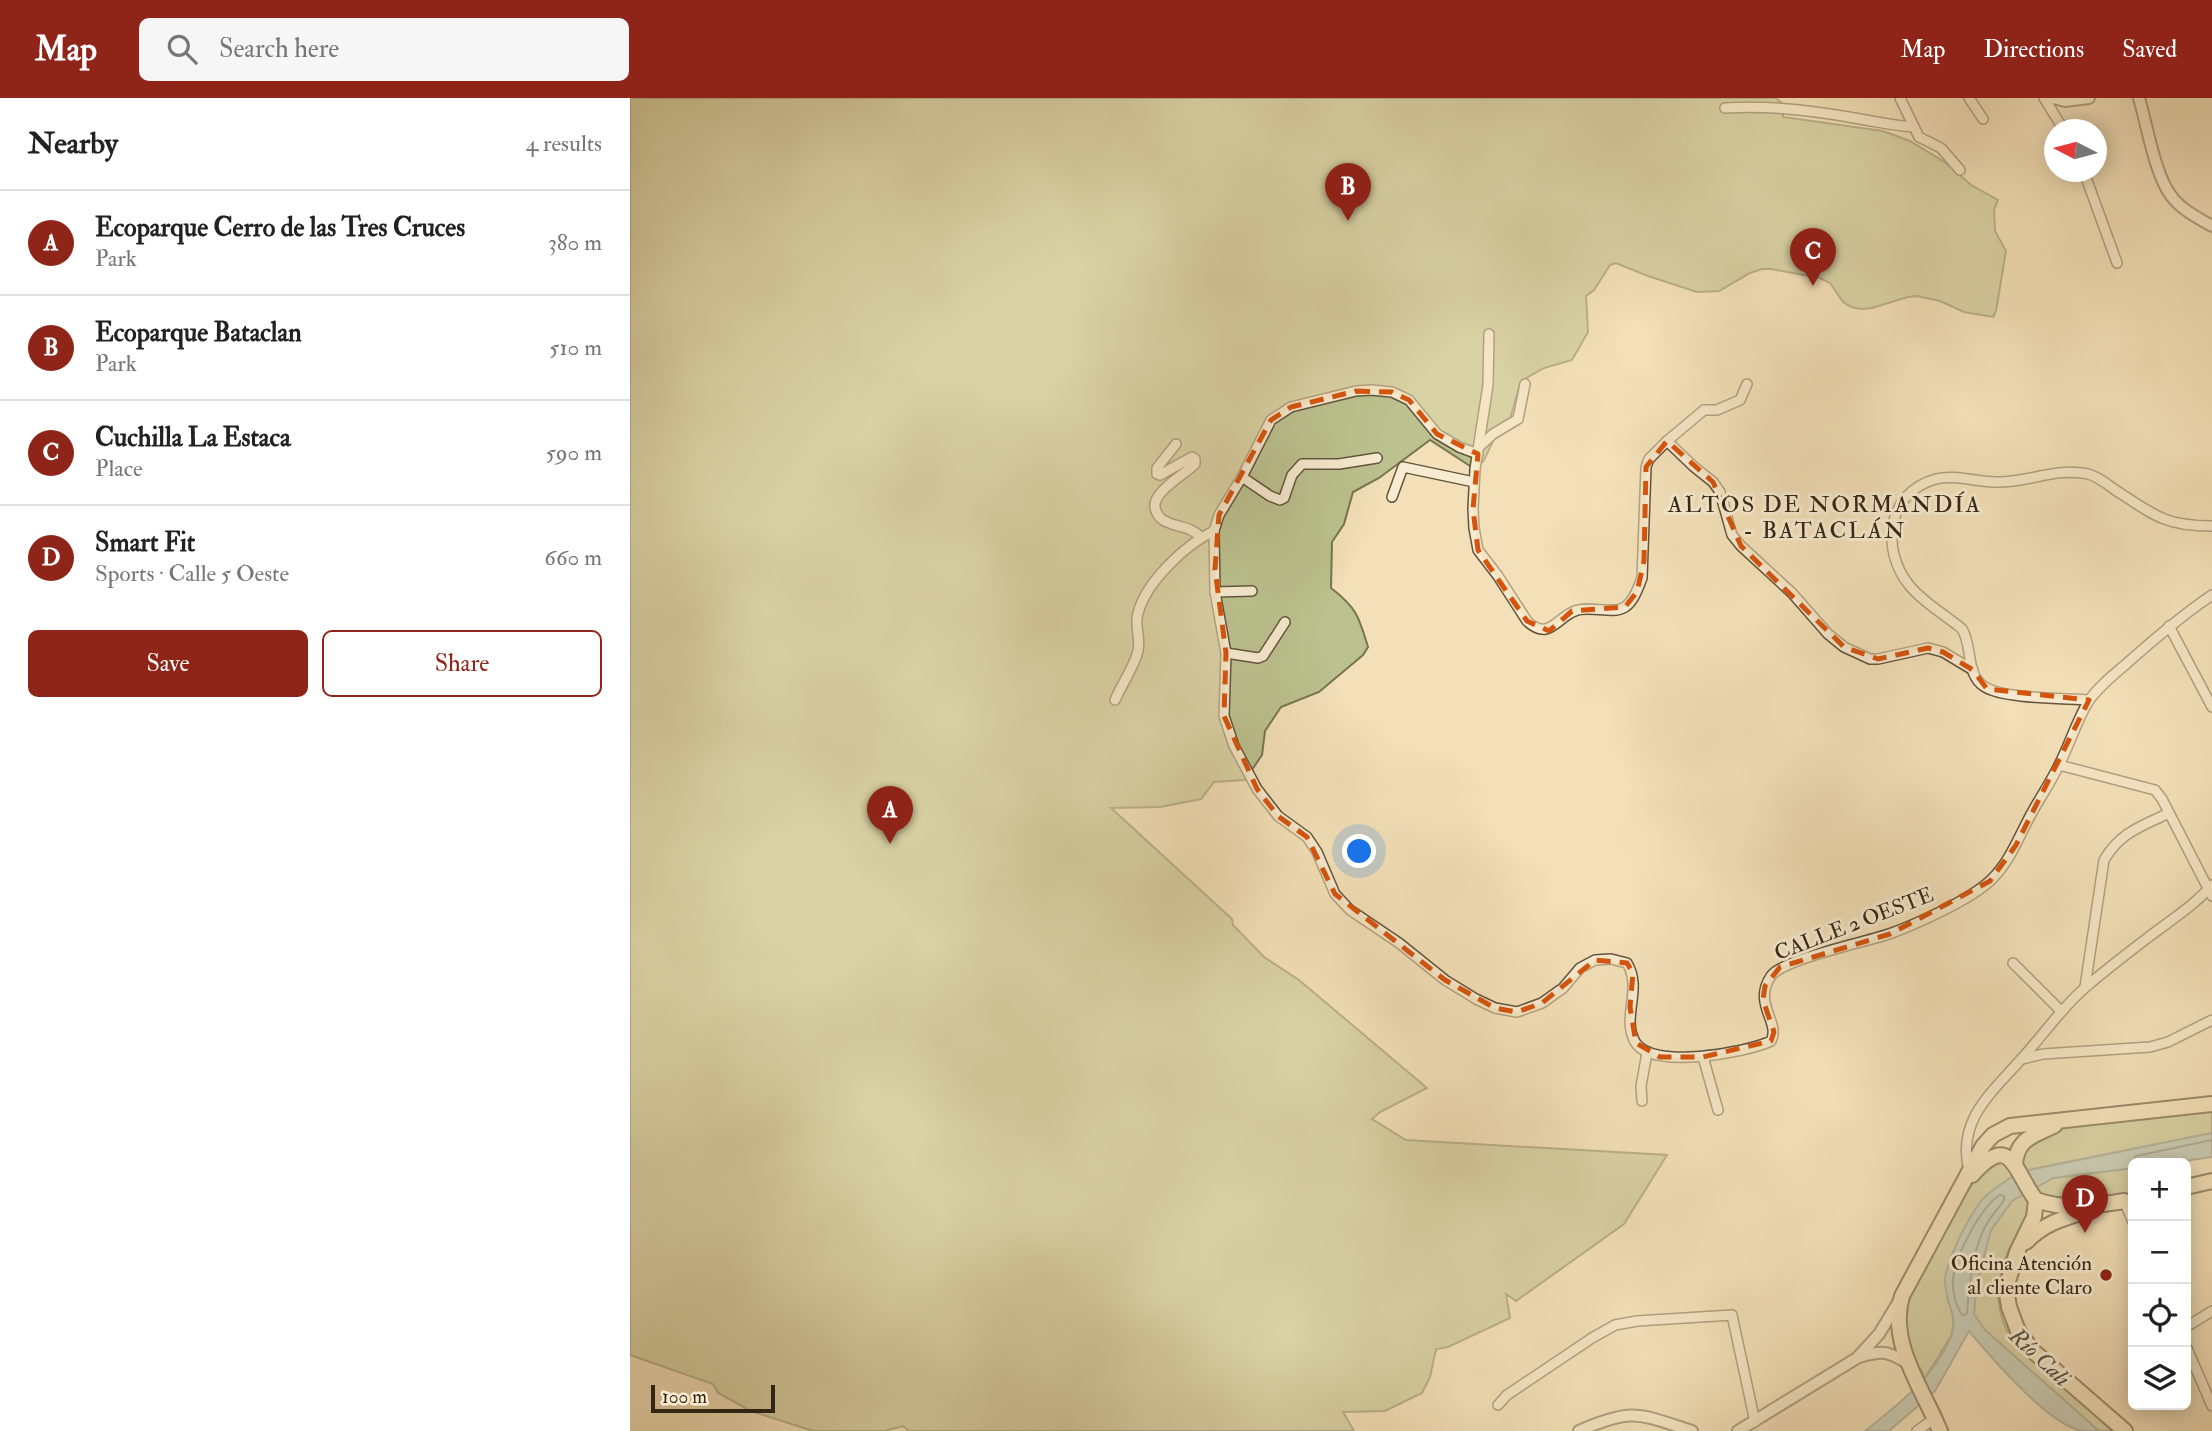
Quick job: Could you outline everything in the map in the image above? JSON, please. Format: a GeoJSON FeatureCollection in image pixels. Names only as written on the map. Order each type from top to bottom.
{"type":"FeatureCollection","features":[{"type":"Feature","properties":{"kind":"main road"},"geometry":{"type":"LineString","coordinates":[[1935,1419],[1911,1368],[1900,1336],[1898,1309],[1902,1296],[1983,1146],[1993,1135],[2010,1126],[2212,1104]]}},
{"type":"Feature","properties":{"kind":"main road"},"geometry":{"type":"LineString","coordinates":[[2016,1167],[2018,1149],[2022,1143],[2063,1121]]}},
{"type":"Feature","properties":{"kind":"main road"},"geometry":{"type":"LineString","coordinates":[[1958,1191],[1983,1163],[1993,1156],[2010,1158],[2034,1197],[2034,1217],[2017,1252],[2006,1288],[2009,1307],[2018,1331],[2033,1351],[2125,1431]]}},
{"type":"Feature","properties":{"kind":"main road"},"geometry":{"type":"LineString","coordinates":[[2191,1186],[2212,1181]]}},
{"type":"Feature","properties":{"kind":"main road"},"geometry":{"type":"LineString","coordinates":[[2034,1197],[2053,1205],[2078,1208],[2128,1199]]}},
{"type":"Feature","properties":{"kind":"main road"},"geometry":{"type":"LineString","coordinates":[[2017,1252],[2038,1230],[2061,1219],[2128,1199]]}},
{"type":"Feature","properties":{"kind":"street"},"geometry":{"type":"LineString","coordinates":[[1900,98],[1919,137],[1941,148],[1960,170]]}},
{"type":"Feature","properties":{"kind":"street"},"geometry":{"type":"LineString","coordinates":[[1969,98],[1983,119]]}},
{"type":"Feature","properties":{"kind":"street"},"geometry":{"type":"LineString","coordinates":[[2044,98],[2057,119]]}},
{"type":"Feature","properties":{"kind":"street"},"geometry":{"type":"LineString","coordinates":[[2053,98],[2065,101],[2089,98]]}},
{"type":"Feature","properties":{"kind":"street"},"geometry":{"type":"LineString","coordinates":[[2139,98],[2160,174],[2170,196],[2182,208],[2212,226]]}},
{"type":"Feature","properties":{"kind":"street"},"geometry":{"type":"LineString","coordinates":[[1725,108],[1743,106],[1798,111],[1914,127]]}},
{"type":"Feature","properties":{"kind":"street"},"geometry":{"type":"LineString","coordinates":[[2088,182],[2117,263]]}},
{"type":"Feature","properties":{"kind":"street"},"geometry":{"type":"LineString","coordinates":[[1489,334],[1488,385],[1474,482],[1473,509],[1478,550],[1499,576],[1527,621],[1545,629],[1551,629],[1572,611],[1587,607],[1616,610],[1625,607],[1637,592],[1644,561],[1648,459],[1704,410],[1729,406],[1740,400],[1747,384]]}},
{"type":"Feature","properties":{"kind":"street"},"geometry":{"type":"LineString","coordinates":[[1478,450],[1493,435],[1518,419],[1525,384]]}},
{"type":"Feature","properties":{"kind":"street"},"geometry":{"type":"LineString","coordinates":[[1478,450],[1460,447],[1437,434],[1409,400],[1392,392],[1356,391],[1291,407],[1271,420],[1219,515],[1214,531],[1215,592],[1226,653],[1224,716],[1234,746],[1258,789],[1278,816],[1307,837],[1317,852],[1335,894],[1350,910],[1399,943],[1445,980],[1495,1008],[1517,1012],[1542,1003],[1563,988],[1580,968],[1595,960],[1611,959],[1627,963],[1633,973],[1631,1025],[1636,1043],[1647,1053],[1641,1086],[1642,1101]]}},
{"type":"Feature","properties":{"kind":"street"},"geometry":{"type":"LineString","coordinates":[[1667,441],[1713,482],[1720,492],[1732,535],[1741,546],[1792,593],[1828,634],[1844,647],[1870,659],[1927,648],[1943,652],[1973,670]]}},
{"type":"Feature","properties":{"kind":"street"},"geometry":{"type":"LineString","coordinates":[[1176,444],[1157,468],[1157,474],[1160,475],[1192,457],[1195,464],[1156,497],[1154,507],[1164,522],[1191,529],[1201,537]]}},
{"type":"Feature","properties":{"kind":"street"},"geometry":{"type":"LineString","coordinates":[[1242,477],[1280,500],[1284,498],[1293,475],[1302,464],[1339,464],[1377,458]]}},
{"type":"Feature","properties":{"kind":"street"},"geometry":{"type":"LineString","coordinates":[[1392,498],[1403,467],[1474,482]]}},
{"type":"Feature","properties":{"kind":"street"},"geometry":{"type":"LineString","coordinates":[[2089,700],[2003,694],[1987,689],[1979,683],[1962,629],[1910,588],[1896,563],[1892,547],[1894,517],[1899,505],[1909,493],[1939,478],[2000,483],[2053,473],[2089,475],[2160,519],[2178,525],[2212,526]]}},
{"type":"Feature","properties":{"kind":"street"},"geometry":{"type":"LineString","coordinates":[[1115,700],[1138,653],[1137,616],[1149,587],[1182,552],[1201,537],[1214,531]]}},
{"type":"Feature","properties":{"kind":"street"},"geometry":{"type":"LineString","coordinates":[[1215,592],[1252,591]]}},
{"type":"Feature","properties":{"kind":"street","name":"CALLE 2 OESTE"},"geometry":{"type":"LineString","coordinates":[[1647,1053],[1660,1057],[1703,1057],[1761,1046],[1771,1041],[1774,1032],[1763,1000],[1765,985],[1780,967],[1890,934],[1945,909],[1990,881],[2004,866],[2016,845],[2059,765],[2089,700],[2106,681],[2169,626],[2212,595]]}},
{"type":"Feature","properties":{"kind":"street"},"geometry":{"type":"LineString","coordinates":[[1226,653],[1258,658],[1263,656],[1285,622]]}},
{"type":"Feature","properties":{"kind":"street"},"geometry":{"type":"LineString","coordinates":[[2169,626],[2212,707]]}},
{"type":"Feature","properties":{"kind":"street"},"geometry":{"type":"LineString","coordinates":[[1969,1171],[1966,1154],[1969,1128],[1998,1082],[2022,1059],[2061,1011],[2085,987],[2211,890],[2155,790],[2059,765]]}},
{"type":"Feature","properties":{"kind":"street"},"geometry":{"type":"LineString","coordinates":[[2085,987],[2104,860],[2113,844],[2125,835],[2169,813]]}},
{"type":"Feature","properties":{"kind":"street"},"geometry":{"type":"LineString","coordinates":[[2013,963],[2061,1011]]}},
{"type":"Feature","properties":{"kind":"street"},"geometry":{"type":"LineString","coordinates":[[2022,1059],[2043,1054],[2151,1047],[2168,1042],[2212,1020]]}},
{"type":"Feature","properties":{"kind":"street"},"geometry":{"type":"LineString","coordinates":[[1703,1057],[1718,1110]]}},
{"type":"Feature","properties":{"kind":"street"},"geometry":{"type":"LineString","coordinates":[[1738,1431],[1857,1358],[1879,1334],[1902,1296]]}},
{"type":"Feature","properties":{"kind":"street"},"geometry":{"type":"LineString","coordinates":[[2191,1324],[2212,1311]]}},
{"type":"Feature","properties":{"kind":"street"},"geometry":{"type":"LineString","coordinates":[[1498,1405],[1507,1395],[1615,1325],[1637,1321],[1732,1315],[1755,1422]]}},
{"type":"Feature","properties":{"kind":"street"},"geometry":{"type":"LineString","coordinates":[[2186,1347],[2212,1406]]}},
{"type":"Feature","properties":{"kind":"street"},"geometry":{"type":"LineString","coordinates":[[1857,1358],[1880,1352],[1893,1354],[1911,1368]]}},
{"type":"Feature","properties":{"kind":"street"},"geometry":{"type":"LineString","coordinates":[[1579,1431],[1613,1417],[1634,1414],[1663,1420],[1692,1431]]}},
{"type":"Feature","properties":{"kind":"street"},"geometry":{"type":"LineString","coordinates":[[1917,1431],[1935,1419]]}},
{"type":"Feature","properties":{"kind":"highlighted area"},"geometry":{"type":"Polygon","coordinates":[[[1356,391],[1392,392],[1409,400],[1437,434],[1478,454],[1473,509],[1478,550],[1527,621],[1549,631],[1572,611],[1625,607],[1637,592],[1644,561],[1646,467],[1667,441],[1713,482],[1741,546],[1844,647],[1878,659],[1928,648],[1943,652],[1973,670],[1987,689],[2089,700],[2016,845],[1990,881],[1890,934],[1780,967],[1765,986],[1763,1000],[1774,1032],[1771,1041],[1703,1057],[1660,1057],[1636,1043],[1630,1007],[1633,973],[1627,963],[1595,960],[1542,1003],[1517,1012],[1495,1008],[1445,980],[1335,894],[1307,837],[1278,816],[1257,789],[1224,716],[1226,653],[1215,569],[1219,515],[1271,420],[1291,407],[1356,391]]]}},
{"type":"Feature","properties":{"kind":"green space"},"geometry":{"type":"Polygon","coordinates":[[[630,98],[1776,98],[1783,104],[1783,117],[1883,131],[1910,141],[1946,163],[1971,185],[1998,200],[1994,210],[1995,231],[2006,251],[1993,317],[1964,312],[1940,301],[1917,296],[1872,308],[1851,307],[1843,302],[1830,283],[1820,278],[1771,269],[1750,273],[1719,291],[1697,292],[1616,263],[1610,265],[1594,290],[1586,296],[1588,332],[1572,360],[1544,368],[1521,381],[1511,415],[1513,425],[1494,439],[1483,462],[1470,466],[1430,440],[1379,478],[1353,492],[1344,524],[1332,542],[1331,588],[1346,601],[1359,620],[1368,647],[1363,655],[1319,692],[1281,707],[1265,731],[1262,755],[1245,780],[1214,782],[1201,799],[1160,807],[1111,808],[1232,919],[1233,925],[1264,957],[1299,980],[1427,1088],[1380,1112],[1372,1119],[1406,1140],[1667,1155],[1624,1224],[1516,1301],[1506,1294],[1510,1318],[1448,1347],[1436,1349],[1430,1377],[1422,1393],[1385,1411],[1343,1412],[1354,1431],[909,1431],[903,1426],[884,1431],[813,1431],[751,1411],[718,1393],[713,1384],[630,1355],[630,98]]]}},
{"type":"Feature","properties":{"kind":"green space"},"geometry":{"type":"Polygon","coordinates":[[[2212,1110],[2212,1133],[2024,1171],[2021,1167],[2024,1145],[2065,1127],[2212,1110]]]}},
{"type":"Feature","properties":{"kind":"green space"},"geometry":{"type":"Polygon","coordinates":[[[1996,1161],[2008,1164],[2015,1175],[1987,1195],[1958,1243],[1947,1297],[1955,1319],[1951,1336],[1925,1378],[1920,1368],[1918,1369],[1907,1335],[1907,1300],[1957,1205],[1982,1173],[1996,1161]]]}},
{"type":"Feature","properties":{"kind":"green space"},"geometry":{"type":"Polygon","coordinates":[[[2128,1169],[2128,1193],[2079,1202],[2039,1197],[2034,1187],[2053,1178],[2128,1169]]]}},
{"type":"Feature","properties":{"kind":"green space"},"geometry":{"type":"Polygon","coordinates":[[[2025,1193],[2032,1204],[2030,1211],[2007,1255],[1999,1281],[2002,1319],[2015,1344],[2113,1431],[2099,1431],[1985,1330],[1974,1314],[1976,1287],[1991,1230],[2012,1201],[2025,1193]]]}},
{"type":"Feature","properties":{"kind":"water"},"geometry":{"type":"Polygon","coordinates":[[[2212,1133],[2212,1157],[2191,1160],[2128,1158],[2128,1169],[2053,1178],[2012,1201],[1991,1230],[1976,1287],[1974,1314],[1985,1330],[2099,1431],[2083,1431],[2054,1417],[2022,1389],[1969,1331],[1935,1391],[1889,1431],[1865,1431],[1914,1389],[1944,1351],[1953,1329],[1945,1279],[1956,1246],[1982,1200],[2024,1171],[2212,1133]]]}},
{"type":"Feature","properties":{"kind":"place","name":"Ecoparque Bataclan"},"geometry":{"type":"Point","coordinates":[1348,221]}},
{"type":"Feature","properties":{"kind":"place","name":"Cuchilla La Estaca"},"geometry":{"type":"Point","coordinates":[1813,286]}},
{"type":"Feature","properties":{"kind":"place","name":"Ecoparque Cerro de las Tres Cruces"},"geometry":{"type":"Point","coordinates":[890,844]}},
{"type":"Feature","properties":{"kind":"place","name":"Smart Fit"},"geometry":{"type":"Point","coordinates":[2085,1233]}},
{"type":"Feature","properties":{"kind":"place","name":"Oficina Atención al cliente Claro"},"geometry":{"type":"Point","coordinates":[2106,1275]}},
{"type":"Feature","properties":{"kind":"district","name":"ALTOS DE NORMANDÍA - BATACLÁN"},"geometry":{"type":"Point","coordinates":[1825,517]}},
{"type":"Feature","properties":{"kind":"water label","name":"Río Cali"},"geometry":{"type":"Point","coordinates":[2040,1357]}}]}
